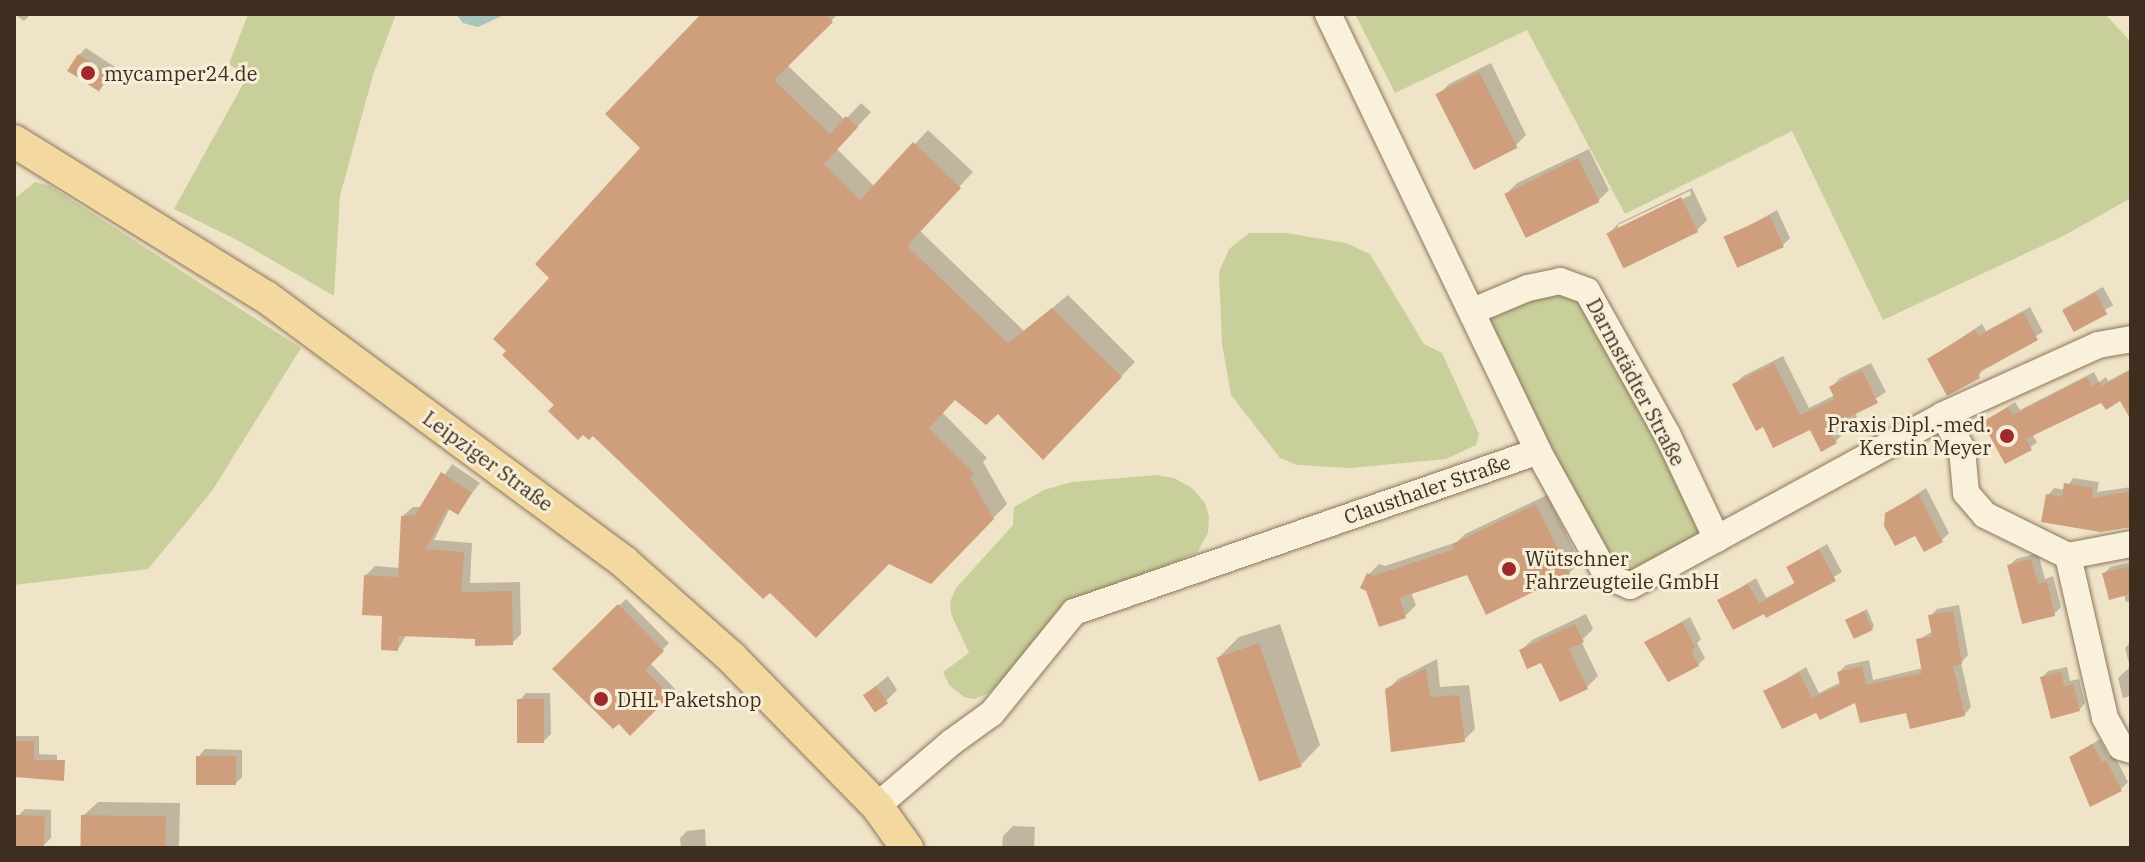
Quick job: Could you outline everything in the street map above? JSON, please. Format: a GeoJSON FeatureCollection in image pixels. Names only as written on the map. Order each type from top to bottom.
{"type":"FeatureCollection","features":[{"type":"Feature","properties":{"kind":"main road","name":"Leipziger Straße"},"geometry":{"type":"LineString","coordinates":[[14,141],[266,297],[624,562],[731,657],[877,806],[907,848]]}},
{"type":"Feature","properties":{"kind":"street"},"geometry":{"type":"LineString","coordinates":[[1328,14],[1538,451]]}},
{"type":"Feature","properties":{"kind":"street","name":"Darmstädter Straße"},"geometry":{"type":"LineString","coordinates":[[1473,311],[1528,288],[1560,281],[1587,291],[1668,436],[1717,539]]}},
{"type":"Feature","properties":{"kind":"street","name":"Clausthaler Straße"},"geometry":{"type":"LineString","coordinates":[[877,806],[952,742],[992,713],[1074,612],[1538,451],[1607,576],[1630,586],[1943,415],[2098,345],[2131,339]]}},
{"type":"Feature","properties":{"kind":"street"},"geometry":{"type":"LineString","coordinates":[[1943,415],[1962,449],[1966,493],[1985,515],[2068,556],[2131,544]]}},
{"type":"Feature","properties":{"kind":"street"},"geometry":{"type":"LineString","coordinates":[[2068,556],[2105,718],[2121,747],[2131,750]]}},
{"type":"Feature","properties":{"kind":"green space"},"geometry":{"type":"Polygon","coordinates":[[[248,14],[396,14],[373,75],[340,196],[334,296],[239,241],[174,209],[247,77],[229,64],[248,14]]]}},
{"type":"Feature","properties":{"kind":"green space"},"geometry":{"type":"Polygon","coordinates":[[[1355,14],[2105,14],[2131,42],[2131,198],[2063,236],[1883,320],[1792,131],[1625,214],[1527,30],[1395,93],[1355,14]]]}},
{"type":"Feature","properties":{"kind":"green space"},"geometry":{"type":"Polygon","coordinates":[[[35,182],[50,186],[301,348],[212,491],[148,569],[14,585],[14,199],[35,182]]]}},
{"type":"Feature","properties":{"kind":"green space"},"geometry":{"type":"Polygon","coordinates":[[[1249,233],[1286,233],[1346,243],[1370,254],[1424,344],[1442,353],[1479,434],[1476,445],[1446,459],[1351,468],[1297,465],[1280,458],[1231,395],[1222,344],[1219,272],[1229,249],[1249,233]]]}},
{"type":"Feature","properties":{"kind":"green space"},"geometry":{"type":"Polygon","coordinates":[[[1528,288],[1587,291],[1717,539],[1630,586],[1607,576],[1473,311],[1528,288]]]}},
{"type":"Feature","properties":{"kind":"green space"},"geometry":{"type":"Polygon","coordinates":[[[1156,475],[1174,478],[1192,488],[1205,503],[1209,516],[1208,533],[1197,553],[1067,605],[1023,663],[987,694],[974,699],[964,697],[949,685],[943,672],[969,653],[951,614],[950,602],[956,588],[1013,525],[1014,507],[1044,490],[1072,482],[1156,475]]]}},
{"type":"Feature","properties":{"kind":"water"},"geometry":{"type":"Polygon","coordinates":[[[456,14],[506,14],[478,27],[463,23],[456,14]]]}},
{"type":"Feature","properties":{"kind":"building"},"geometry":{"type":"Polygon","coordinates":[[[701,14],[825,14],[833,22],[774,80],[830,134],[846,116],[858,127],[824,164],[860,200],[913,142],[961,188],[907,246],[1008,343],[1052,308],[1122,377],[1043,460],[998,414],[986,425],[955,400],[929,428],[974,473],[970,478],[994,519],[931,584],[889,564],[816,638],[770,593],[763,599],[593,436],[589,440],[583,435],[578,440],[548,411],[554,405],[502,355],[506,351],[493,339],[549,278],[535,264],[640,148],[605,114],[701,14]]]}},
{"type":"Feature","properties":{"kind":"building"},"geometry":{"type":"Polygon","coordinates":[[[78,54],[110,75],[99,91],[67,71],[78,54]]]}},
{"type":"Feature","properties":{"kind":"building"},"geometry":{"type":"Polygon","coordinates":[[[1479,72],[1518,148],[1474,170],[1435,94],[1479,72]]]}},
{"type":"Feature","properties":{"kind":"building"},"geometry":{"type":"Polygon","coordinates":[[[1578,158],[1599,202],[1526,238],[1504,194],[1578,158]]]}},
{"type":"Feature","properties":{"kind":"building"},"geometry":{"type":"Polygon","coordinates":[[[1681,197],[1698,232],[1623,268],[1606,233],[1681,197]]]}},
{"type":"Feature","properties":{"kind":"building"},"geometry":{"type":"Polygon","coordinates":[[[1770,216],[1784,247],[1737,268],[1723,237],[1770,216]]]}},
{"type":"Feature","properties":{"kind":"building"},"geometry":{"type":"Polygon","coordinates":[[[2096,293],[2107,314],[2074,332],[2062,311],[2096,293]]]}},
{"type":"Feature","properties":{"kind":"building"},"geometry":{"type":"Polygon","coordinates":[[[2023,312],[2038,340],[1978,373],[1980,378],[1947,396],[1927,359],[1975,330],[1979,336],[2023,312]]]}},
{"type":"Feature","properties":{"kind":"building"},"geometry":{"type":"Polygon","coordinates":[[[1774,363],[1800,415],[1835,399],[1829,387],[1862,370],[1878,403],[1845,419],[1849,427],[1832,435],[1837,443],[1821,452],[1810,430],[1773,448],[1763,427],[1756,431],[1732,384],[1774,363]]]}},
{"type":"Feature","properties":{"kind":"building"},"geometry":{"type":"Polygon","coordinates":[[[2131,370],[2131,420],[2120,401],[2106,410],[2101,403],[2026,439],[2032,450],[2005,464],[1982,422],[2008,407],[2013,415],[2087,377],[2092,386],[2099,382],[2102,386],[2131,370]]]}},
{"type":"Feature","properties":{"kind":"building"},"geometry":{"type":"Polygon","coordinates":[[[441,472],[472,493],[458,515],[447,508],[426,549],[464,552],[461,592],[512,591],[513,645],[475,646],[475,639],[399,636],[398,651],[381,650],[382,616],[362,615],[364,575],[398,577],[401,516],[415,515],[441,472]]]}},
{"type":"Feature","properties":{"kind":"building"},"geometry":{"type":"Polygon","coordinates":[[[2064,483],[2093,488],[2092,498],[2131,491],[2131,527],[2100,532],[2041,522],[2046,494],[2062,497],[2064,483]]]}},
{"type":"Feature","properties":{"kind":"building"},"geometry":{"type":"Polygon","coordinates":[[[1919,494],[1943,542],[1924,552],[1915,536],[1895,546],[1884,526],[1885,513],[1919,494]]]}},
{"type":"Feature","properties":{"kind":"building"},"geometry":{"type":"Polygon","coordinates":[[[1536,504],[1570,574],[1486,615],[1467,575],[1400,598],[1406,618],[1379,627],[1366,591],[1360,588],[1367,573],[1373,576],[1454,549],[1452,544],[1536,504]]]}},
{"type":"Feature","properties":{"kind":"building"},"geometry":{"type":"Polygon","coordinates":[[[1819,549],[1836,581],[1766,618],[1764,614],[1733,630],[1717,600],[1748,584],[1759,603],[1795,584],[1786,567],[1819,549]]]}},
{"type":"Feature","properties":{"kind":"building"},"geometry":{"type":"Polygon","coordinates":[[[2031,559],[2038,584],[2047,582],[2055,616],[2022,624],[2007,565],[2031,559]]]}},
{"type":"Feature","properties":{"kind":"building"},"geometry":{"type":"Polygon","coordinates":[[[2131,566],[2131,594],[2109,600],[2102,573],[2131,566]]]}},
{"type":"Feature","properties":{"kind":"building"},"geometry":{"type":"Polygon","coordinates":[[[618,604],[664,651],[645,670],[670,696],[630,736],[619,724],[613,729],[552,669],[618,604]]]}},
{"type":"Feature","properties":{"kind":"building"},"geometry":{"type":"Polygon","coordinates":[[[1864,611],[1873,630],[1854,639],[1845,620],[1864,611]]]}},
{"type":"Feature","properties":{"kind":"building"},"geometry":{"type":"Polygon","coordinates":[[[1953,611],[1962,664],[1953,666],[1965,716],[1910,729],[1906,713],[1860,723],[1855,703],[1820,720],[1816,713],[1782,729],[1763,691],[1799,673],[1812,698],[1840,685],[1837,672],[1862,666],[1866,685],[1922,673],[1916,639],[1932,636],[1928,615],[1953,611]]]}},
{"type":"Feature","properties":{"kind":"building"},"geometry":{"type":"Polygon","coordinates":[[[1682,622],[1695,647],[1691,650],[1699,666],[1668,682],[1644,642],[1682,622]]]}},
{"type":"Feature","properties":{"kind":"building"},"geometry":{"type":"Polygon","coordinates":[[[1575,624],[1584,642],[1569,649],[1588,689],[1560,702],[1541,663],[1527,669],[1519,650],[1575,624]]]}},
{"type":"Feature","properties":{"kind":"building"},"geometry":{"type":"Polygon","coordinates":[[[1259,643],[1302,767],[1259,782],[1216,658],[1259,643]]]}},
{"type":"Feature","properties":{"kind":"building"},"geometry":{"type":"Polygon","coordinates":[[[1426,668],[1430,697],[1459,695],[1465,742],[1391,752],[1385,689],[1426,668]]]}},
{"type":"Feature","properties":{"kind":"building"},"geometry":{"type":"Polygon","coordinates":[[[2061,672],[2064,686],[2073,684],[2080,711],[2051,719],[2040,677],[2061,672]]]}},
{"type":"Feature","properties":{"kind":"building"},"geometry":{"type":"Polygon","coordinates":[[[876,686],[888,703],[875,712],[863,695],[876,686]]]}},
{"type":"Feature","properties":{"kind":"building"},"geometry":{"type":"Polygon","coordinates":[[[517,699],[544,699],[544,743],[517,743],[517,699]]]}},
{"type":"Feature","properties":{"kind":"building"},"geometry":{"type":"Polygon","coordinates":[[[14,741],[34,741],[34,760],[65,760],[64,781],[14,777],[14,741]]]}},
{"type":"Feature","properties":{"kind":"building"},"geometry":{"type":"Polygon","coordinates":[[[2092,744],[2102,762],[2106,760],[2122,791],[2090,807],[2069,757],[2092,744]]]}},
{"type":"Feature","properties":{"kind":"building"},"geometry":{"type":"Polygon","coordinates":[[[196,756],[236,756],[236,785],[196,785],[196,756]]]}},
{"type":"Feature","properties":{"kind":"building"},"geometry":{"type":"Polygon","coordinates":[[[16,815],[45,816],[44,847],[15,846],[16,815]]]}},
{"type":"Feature","properties":{"kind":"building"},"geometry":{"type":"Polygon","coordinates":[[[81,815],[166,816],[165,848],[80,848],[81,815]]]}},
{"type":"Feature","properties":{"kind":"place","name":"mycamper24.de"},"geometry":{"type":"Point","coordinates":[88,73]}},
{"type":"Feature","properties":{"kind":"place","name":"Praxis Dipl.-med. Kerstin Meyer"},"geometry":{"type":"Point","coordinates":[2007,436]}},
{"type":"Feature","properties":{"kind":"place","name":"Wütschner Fahrzeugteile GmbH"},"geometry":{"type":"Point","coordinates":[1509,569]}},
{"type":"Feature","properties":{"kind":"place","name":"DHL Paketshop"},"geometry":{"type":"Point","coordinates":[601,699]}}]}
